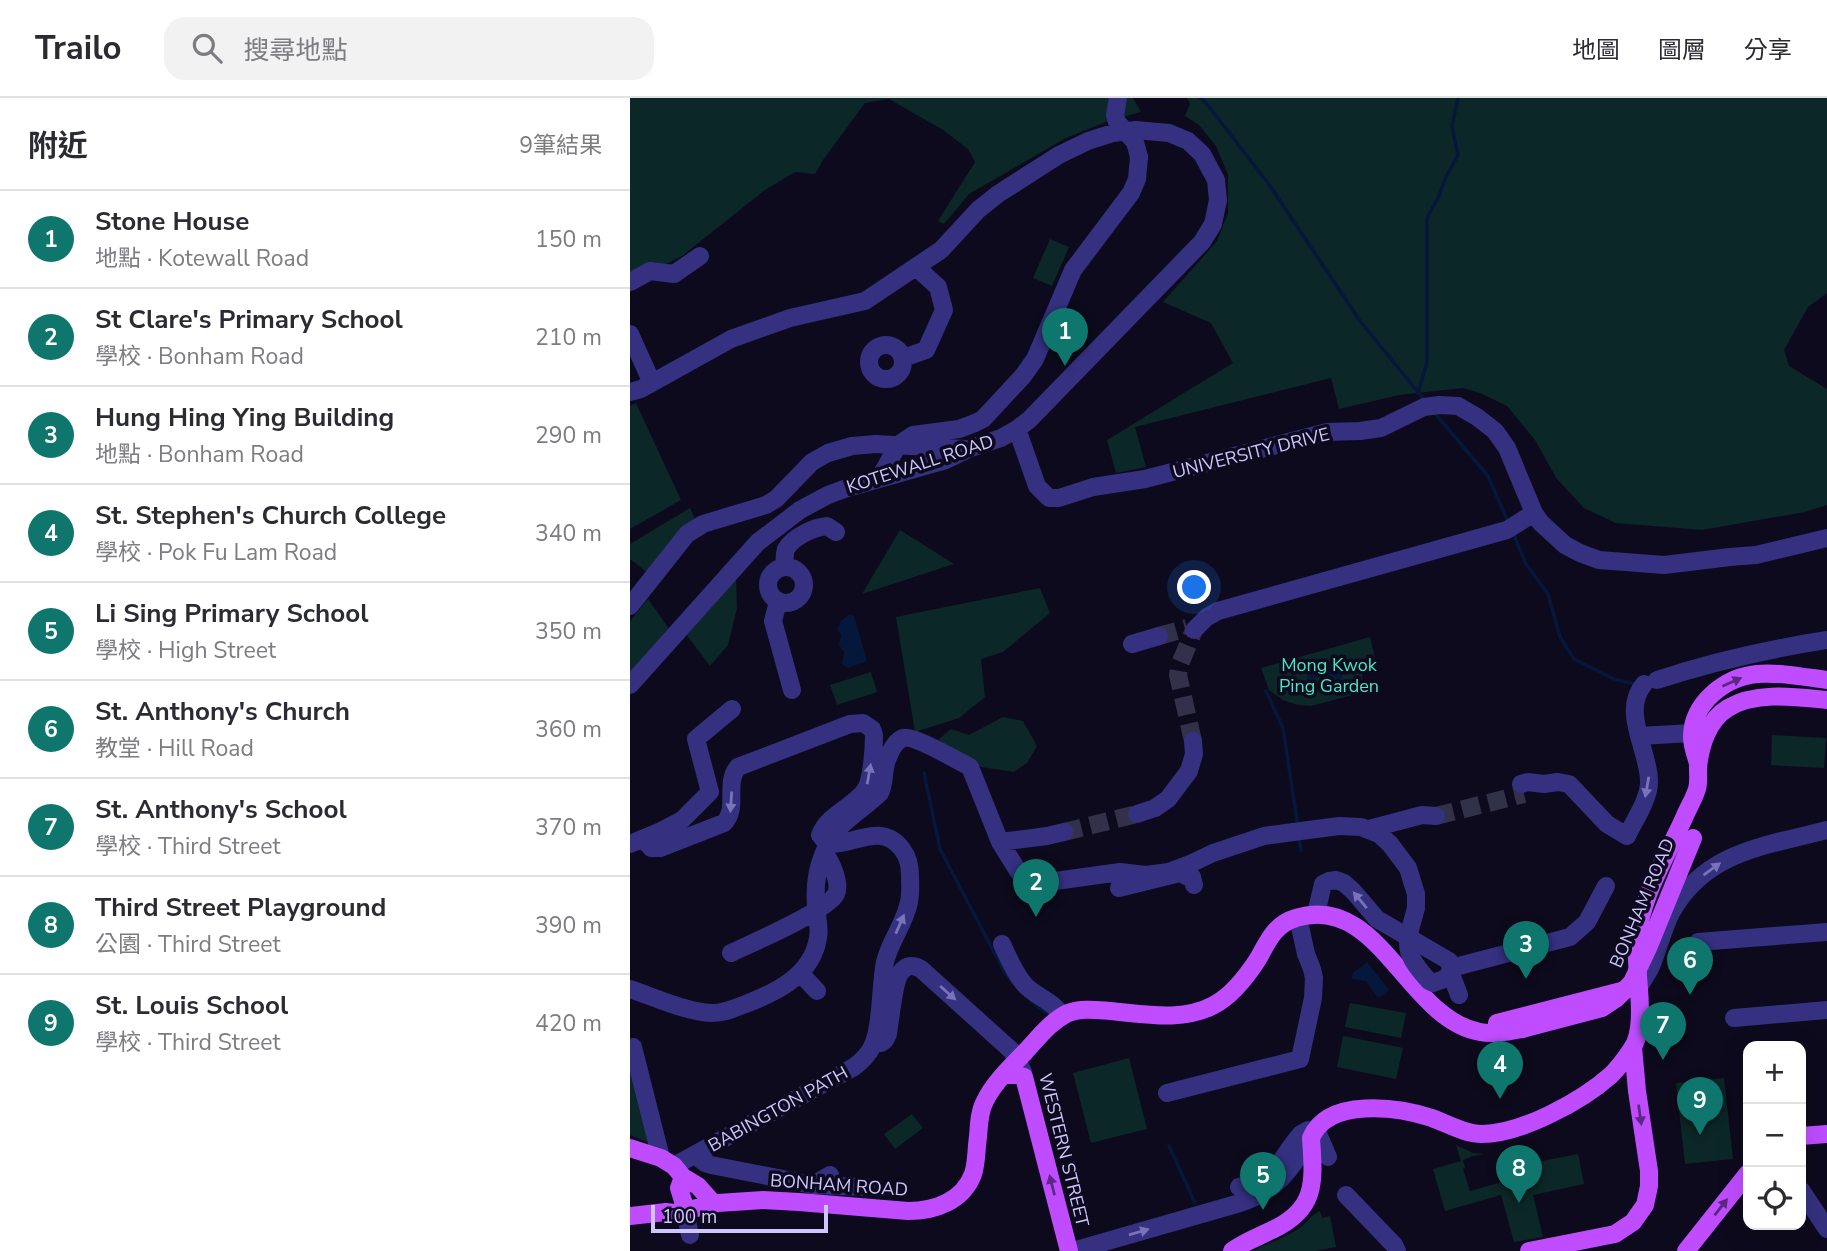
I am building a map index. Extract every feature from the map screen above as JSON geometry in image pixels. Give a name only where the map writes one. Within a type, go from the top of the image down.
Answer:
[{"type":"main road","points":[[1699,766],[1692,746],[1692,733],[1697,715],[1713,692],[1734,680],[1757,674],[1827,680]]},
{"type":"main road","points":[[1699,766],[1710,727],[1728,708],[1762,697],[1827,700]]},
{"type":"main road","name":"BONHAM ROAD","points":[[1307,915],[1340,918],[1356,927],[1430,1003],[1452,1020],[1481,1032],[1522,1029],[1602,1008],[1632,982],[1693,838],[1699,766]]},
{"type":"main road","points":[[1530,1251],[1615,1234],[1633,1222],[1645,1205],[1649,1186],[1648,1171],[1633,1047],[1639,1023],[1636,943],[1645,900],[1697,789]]},
{"type":"main road","points":[[1068,1010],[1179,1015],[1206,1009],[1224,999],[1242,981],[1280,925],[1307,915]]},
{"type":"main road","name":"BONHAM ROAD","points":[[1452,1020],[1477,1024],[1499,1022],[1639,987]]},
{"type":"main road","name":"BONHAM ROAD","points":[[630,1216],[714,1204],[774,1200],[908,1211],[943,1205],[958,1195],[970,1179],[975,1163],[981,1110],[987,1096],[1017,1060],[1068,1010]]},
{"type":"main road","points":[[1232,1251],[1282,1226],[1301,1210],[1310,1196],[1312,1185],[1313,1133],[1322,1122],[1343,1111],[1362,1109],[1413,1113],[1472,1133],[1510,1130],[1582,1097],[1613,1073],[1633,1047]]},
{"type":"main road","points":[[1003,1075],[1024,1077]]},
{"type":"main road","name":"WESTERN STREET","points":[[1024,1077],[1071,1251]]},
{"type":"main road","points":[[1806,1136],[1827,1134]]},
{"type":"main road","points":[[630,1148],[673,1167],[695,1183],[714,1204]]},
{"type":"main road","points":[[673,1167],[683,1209]]},
{"type":"main road","points":[[1694,1248],[1743,1180]]},
{"type":"street","points":[[879,479],[898,445],[913,435],[949,431],[975,424],[986,416],[1035,359],[1073,270],[1131,193],[1137,180],[1139,157],[1135,142],[1115,115],[1118,98]]},
{"type":"street","name":"KOTEWALL ROAD","points":[[630,392],[731,340],[790,318],[865,301],[941,250],[986,203],[1044,163],[1123,126],[1169,133],[1182,138],[1199,150],[1217,184],[1218,200],[1213,224],[1202,242],[1029,420],[1001,438],[946,460],[846,488],[816,501],[784,521],[751,549],[630,685]]},
{"type":"street","points":[[630,282],[650,271],[674,274],[700,256]]},
{"type":"street","points":[[903,358],[926,350],[944,310],[938,287],[916,267]]},
{"type":"street","points":[[630,334],[652,383]]},
{"type":"street","name":"UNIVERSITY DRIVE","points":[[1017,429],[1037,486],[1049,498],[1059,498],[1093,487],[1145,479],[1327,432],[1381,428],[1424,407],[1458,406],[1495,431],[1507,448],[1534,513],[1564,545],[1580,553],[1599,560],[1664,565],[1759,554],[1821,540]]},
{"type":"street","points":[[630,606],[687,534],[703,524],[766,505],[776,499],[812,462],[828,453],[861,445],[971,448]]},
{"type":"street","points":[[914,470],[921,462],[924,452],[930,448]]},
{"type":"street","points":[[1193,628],[1218,611],[1510,528],[1534,513]]},
{"type":"street","points":[[779,570],[785,550],[794,541],[817,527],[827,526],[836,533]]},
{"type":"street","points":[[751,549],[779,570]]},
{"type":"street","points":[[795,569],[805,583],[805,589],[794,602],[783,604],[770,593],[770,577],[779,570],[795,569]]},
{"type":"street","points":[[778,601],[773,621],[792,690]]},
{"type":"street","points":[[1132,644],[1160,636]]},
{"type":"street","points":[[1522,789],[1528,782],[1544,785],[1558,782],[1569,784],[1607,824],[1627,836],[1648,789],[1648,772],[1635,713],[1639,690],[1650,682],[1685,670],[1781,645],[1827,640]]},
{"type":"street","points":[[637,842],[674,825],[710,792],[696,739],[732,709]]},
{"type":"street","points":[[637,842],[650,848],[660,848],[724,823],[730,814],[733,776],[738,767],[850,724],[863,723],[872,729],[874,735],[868,784],[863,792],[822,830],[820,835],[826,848]]},
{"type":"street","points":[[1639,736],[1692,733]]},
{"type":"street","points":[[630,989],[689,1009],[718,1012],[771,994],[800,974],[816,950],[819,933],[816,877],[826,848],[834,833],[880,793],[891,751],[901,739],[908,737],[970,767],[1000,842],[1018,872],[1048,882],[1119,872],[1146,875],[1169,872],[1213,853],[1272,834],[1339,825],[1369,829],[1390,844],[1408,868],[1416,894],[1416,908],[1407,942],[1409,956],[1433,983],[1450,973],[1570,937],[1587,922],[1606,886]]},
{"type":"street","points":[[1137,814],[1155,808],[1168,799],[1189,771],[1194,754],[1193,741]]},
{"type":"street","points":[[1369,829],[1424,814],[1395,826],[1390,844]]},
{"type":"street","points":[[1639,987],[1649,971],[1665,927],[1678,903],[1706,872],[1742,852],[1827,830]]},
{"type":"street","points":[[1000,842],[1064,832]]},
{"type":"street","points":[[826,848],[864,836],[880,835],[897,843],[906,856],[910,871],[909,900],[882,946],[882,981],[874,1042]]},
{"type":"street","points":[[1119,888],[1184,872],[1186,876],[1192,877],[1194,885]]},
{"type":"street","points":[[1167,1093],[1300,1059],[1313,998],[1314,978],[1306,954],[1307,915],[1323,884],[1329,881],[1344,883],[1377,919],[1446,959],[1459,995]]},
{"type":"street","points":[[732,953],[817,912]]},
{"type":"street","points":[[1698,942],[1827,932]]},
{"type":"street","points":[[1002,944],[1023,983],[1058,1009],[1068,1010]]},
{"type":"street","name":"BABINGTON PATH","points":[[673,1167],[855,1067],[869,1053],[874,1042],[881,1043],[886,1038],[899,975],[907,967],[914,965],[921,969],[1012,1051],[1017,1060]]},
{"type":"street","points":[[800,974],[817,991]]},
{"type":"street","points":[[1734,1018],[1827,1010]]},
{"type":"street","points":[[633,1055],[673,1167]]},
{"type":"street","name":"WESTERN STREET","points":[[1017,1060],[1024,1077]]},
{"type":"street","points":[[1239,1187],[1261,1180],[1273,1172],[1301,1133],[1308,1130],[1313,1133],[1328,1157]]},
{"type":"street","points":[[1071,1251],[1260,1196],[1286,1175],[1313,1133]]},
{"type":"street","points":[[695,1155],[711,1165],[813,1185],[866,1187]]},
{"type":"street","points":[[813,1185],[830,1175]]},
{"type":"street","points":[[1346,1195],[1397,1251]]},
{"type":"street","points":[[1820,1204],[1827,1229]]},
{"type":"street","points":[[683,1209],[690,1234]]},
{"type":"green space","points":[[630,98],[1133,98],[1141,112],[1111,120],[1066,138],[969,194],[944,224],[938,221],[975,162],[968,149],[943,130],[889,99],[865,103],[815,174],[795,172],[765,190],[682,256],[666,264],[630,273]]},
{"type":"green space","points":[[1187,98],[1827,98],[1827,293],[1808,307],[1784,350],[1789,366],[1827,389],[1827,505],[1805,512],[1702,530],[1616,523],[1584,508],[1557,479],[1535,440],[1507,406],[1463,388],[1399,395],[1339,409],[1331,378],[1135,427],[1146,467],[1116,473],[1107,440],[1233,363],[1211,323],[1163,302],[1217,241],[1228,213],[1228,175],[1216,146],[1199,125],[1185,116],[1190,104]]},
{"type":"green space","points":[[1050,239],[1069,247],[1052,286],[1033,278]]},
{"type":"green space","points":[[636,403],[681,500],[630,529],[630,406]]},
{"type":"green space","points":[[690,508],[696,521],[648,573],[630,559],[630,544]]},
{"type":"green space","points":[[900,530],[954,564],[862,594]]},
{"type":"green space","points":[[736,579],[737,608],[728,645],[710,666],[686,634]]},
{"type":"green space","points":[[1040,588],[1050,613],[1003,652],[981,659],[985,697],[959,718],[915,732],[896,617]]},
{"type":"green space","points":[[648,599],[670,630],[630,676],[630,621]]},
{"type":"green space","name":"Mong Kwok Ping Garden","points":[[1370,637],[1375,658],[1362,676],[1364,692],[1311,706],[1283,700],[1269,690],[1261,668]]},
{"type":"green space","points":[[871,672],[877,692],[837,705],[830,685]]},
{"type":"green space","points":[[1003,717],[1023,721],[1037,746],[1027,763],[1014,772],[981,767],[938,740],[951,729],[969,735]]},
{"type":"green space","points":[[1772,735],[1826,738],[1824,768],[1771,765]]},
{"type":"green space","points":[[1350,1003],[1406,1013],[1401,1038],[1345,1027]]},
{"type":"green space","points":[[1343,1036],[1403,1048],[1396,1079],[1337,1067]]},
{"type":"green space","points":[[1129,1058],[1147,1129],[1091,1143],[1073,1073]]},
{"type":"green space","points":[[630,1069],[649,1143],[630,1135]]},
{"type":"green space","points":[[1724,1078],[1733,1159],[1685,1164],[1676,1083]]},
{"type":"green space","points":[[912,1114],[923,1128],[895,1149],[884,1134]]},
{"type":"green space","points":[[1456,1145],[1473,1153],[1485,1154],[1463,1160],[1470,1191],[1502,1182],[1503,1186],[1526,1180],[1522,1165],[1578,1154],[1584,1184],[1533,1195],[1543,1237],[1514,1242],[1501,1195],[1445,1211],[1433,1169],[1461,1161]]},
{"type":"green space","points":[[1320,1211],[1322,1218],[1330,1216],[1336,1247],[1316,1251],[1252,1251],[1293,1232]]},
{"type":"water","points":[[850,614],[854,616],[867,661],[848,668],[842,664],[844,651],[839,645],[841,635],[837,629],[841,621]]},
{"type":"water","points":[[1338,661],[1342,669],[1340,685],[1353,679],[1355,683],[1335,690],[1336,678],[1332,675],[1307,680],[1314,669]]},
{"type":"water","points":[[1367,962],[1389,990],[1378,998],[1366,981],[1351,979],[1353,973]]},
{"type":"waterway","points":[[1200,98],[1268,183],[1360,321],[1426,402]]},
{"type":"waterway","points":[[1418,393],[1427,362],[1427,218],[1458,155],[1452,126],[1458,98]]},
{"type":"waterway","points":[[1433,411],[1488,476],[1508,522]]},
{"type":"waterway","points":[[1513,533],[1526,564],[1548,594],[1560,637],[1574,659],[1614,679],[1636,684]]},
{"type":"waterway","points":[[1266,691],[1283,728],[1298,827]]},
{"type":"waterway","points":[[924,773],[940,849],[1012,982]]},
{"type":"waterway","points":[[1299,838],[1301,851]]},
{"type":"waterway","points":[[1032,1002],[1047,1013]]},
{"type":"waterway","points":[[1169,1146],[1195,1203]]},
{"type":"tunnel","points":[[1159,636],[1187,628]]},
{"type":"tunnel","points":[[1193,741],[1178,675],[1194,630]]},
{"type":"tunnel","points":[[1436,816],[1524,794]]},
{"type":"tunnel","points":[[1064,832],[1137,814]]},
{"type":"place","name":"Stone House","points":[[1065,366]]},
{"type":"place","name":"St Clare's Primary School","points":[[1036,917]]},
{"type":"place","name":"Hung Hing Ying Building","points":[[1526,979]]},
{"type":"place","name":"St. Anthony's Church","points":[[1690,995]]},
{"type":"place","name":"St. Anthony's School","points":[[1663,1060]]},
{"type":"place","name":"St. Stephen's Church College","points":[[1500,1099]]},
{"type":"place","name":"St. Louis School","points":[[1700,1135]]},
{"type":"place","name":"Third Street Playground","points":[[1519,1203]]},
{"type":"place","name":"Li Sing Primary School","points":[[1263,1210]]}]
